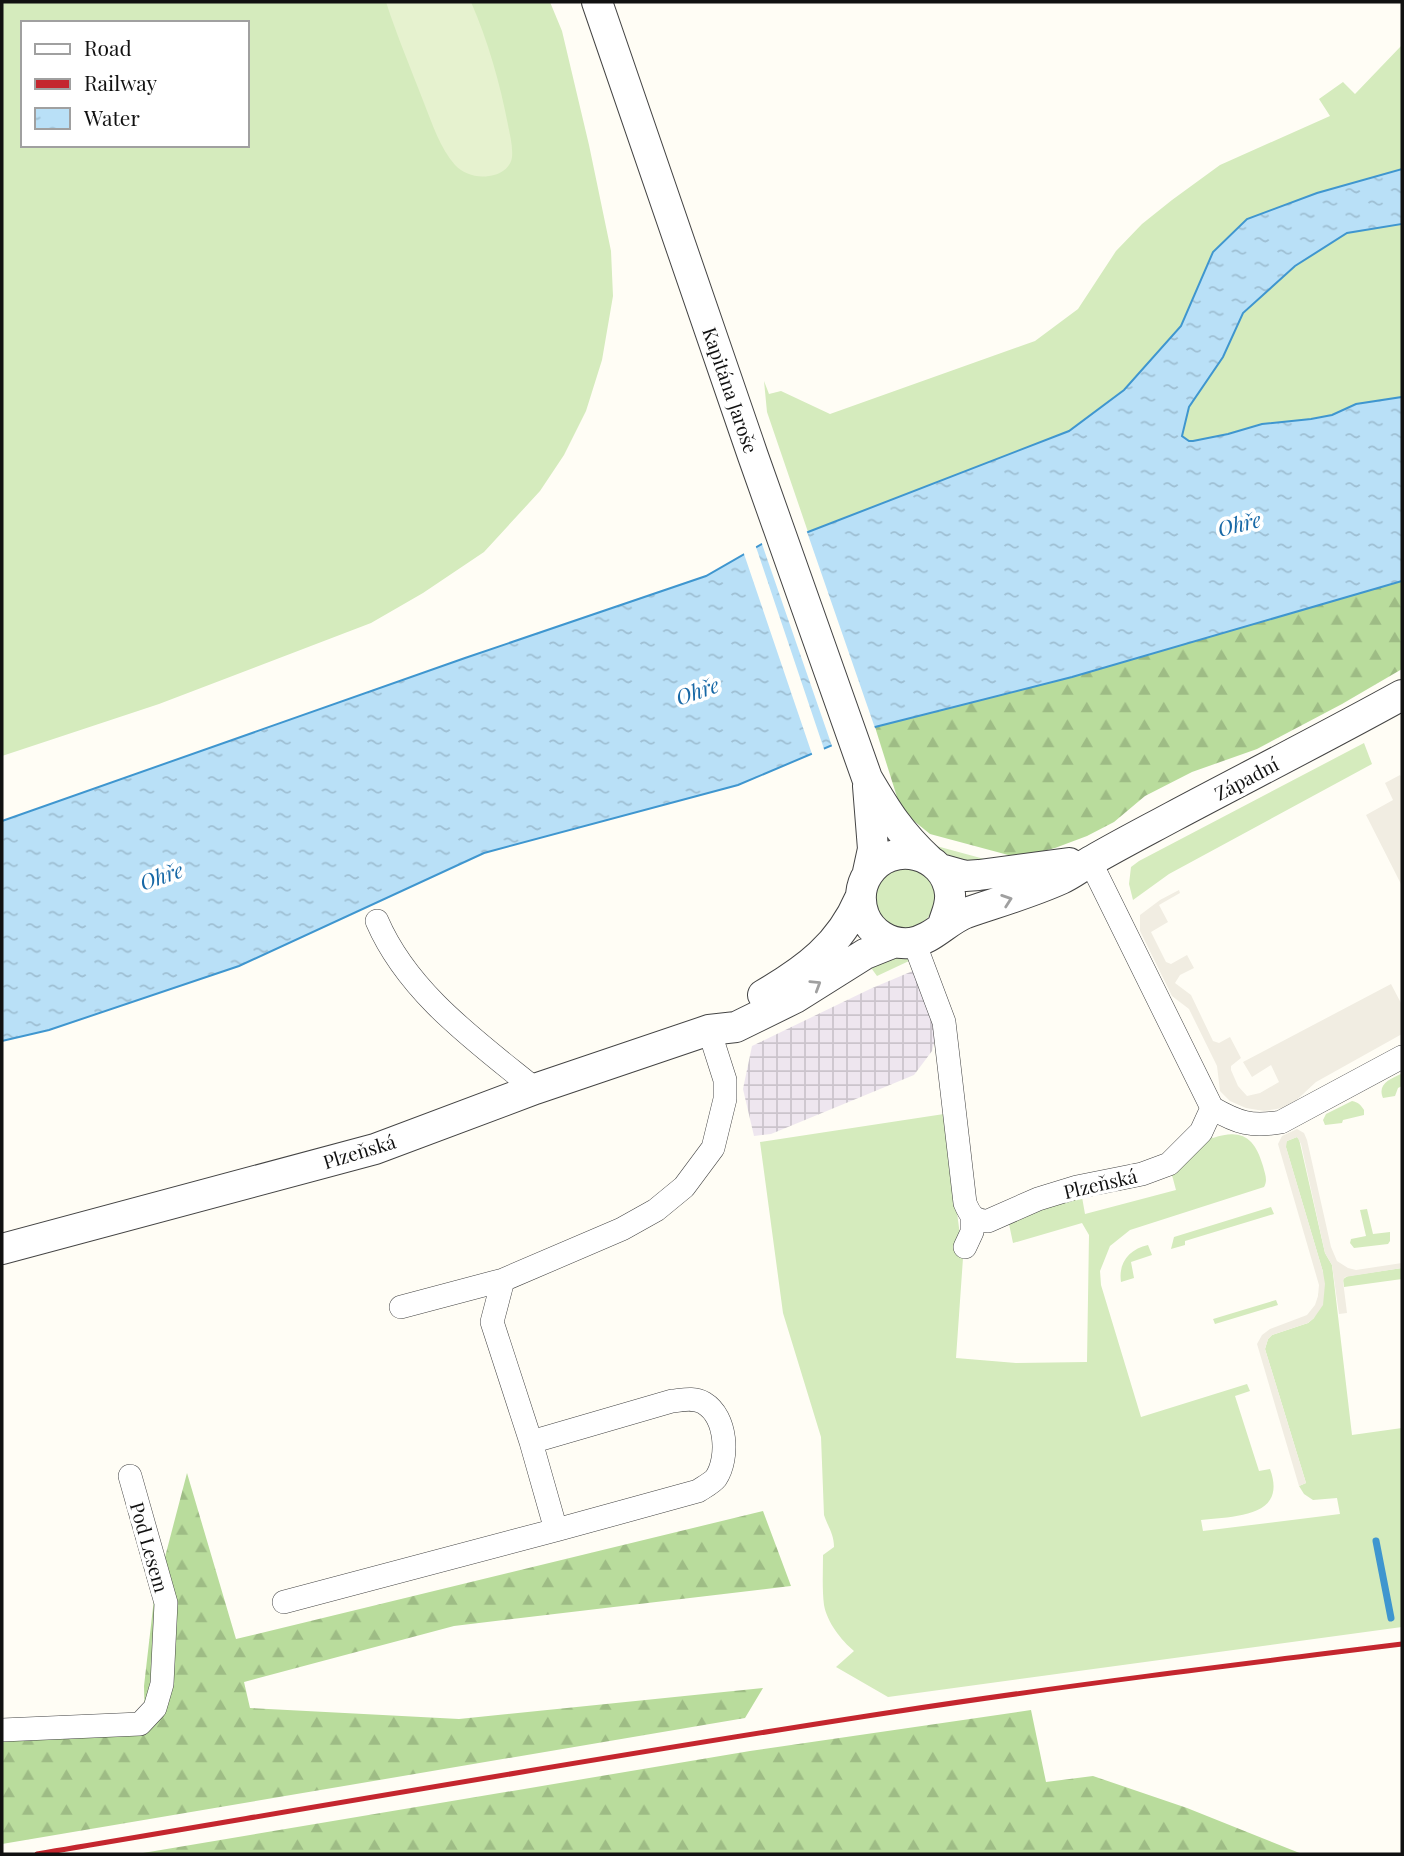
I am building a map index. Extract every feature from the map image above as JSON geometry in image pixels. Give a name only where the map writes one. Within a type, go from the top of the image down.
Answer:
[{"type":"street","name":"Kapitána Jaroše","points":[[597,2],[867,778],[901,832],[935,865]]},
{"type":"street","name":"Západní","points":[[943,925],[963,914],[1010,900],[1063,878],[1090,861],[1402,695]]},
{"type":"street","name":"Kapitána Jaroše","points":[[864,885],[873,849],[867,778]]},
{"type":"street","points":[[910,853],[935,865],[947,881],[950,894],[950,907],[943,925],[926,938],[904,942],[878,933],[863,912],[864,885],[883,859],[910,853]]},
{"type":"street","name":"Západní","points":[[935,865],[965,876],[979,876],[1090,861]]},
{"type":"street","points":[[1090,861],[1212,1108],[1233,1120],[1262,1125],[1281,1122],[1402,1057]]},
{"type":"street","name":"Plzeňská","points":[[709,1030],[821,955],[850,922],[864,885]]},
{"type":"street","points":[[377,922],[383,936],[412,978],[438,1007],[535,1089]]},
{"type":"street","points":[[904,942],[944,1022],[965,1203],[972,1217],[972,1232],[965,1247]]},
{"type":"street","name":"Plzeňská","points":[[2,1249],[375,1149],[535,1089],[709,1030],[736,1027],[795,998],[865,954],[904,942]]},
{"type":"street","points":[[401,1307],[503,1280],[622,1229],[656,1210],[684,1187],[713,1148],[725,1099],[725,1080],[709,1030]]},
{"type":"street","name":"Plzeňská","points":[[972,1217],[979,1221],[988,1221],[1038,1199],[1077,1187],[1142,1174],[1169,1164],[1201,1132],[1212,1108]]},
{"type":"street","points":[[503,1280],[492,1322],[556,1530]]},
{"type":"street","points":[[284,1602],[698,1491],[715,1479],[724,1446],[716,1415],[705,1403],[690,1399],[672,1401],[531,1442]]},
{"type":"street","name":"Pod Lesem","points":[[2,1730],[140,1724],[155,1708],[162,1684],[166,1603],[130,1476]]},
{"type":"shaded area","points":[[1400,775],[1402,886],[1366,815],[1393,800],[1385,783]]},
{"type":"shaded area","points":[[1179,890],[1180,893],[1159,905],[1168,922],[1151,932],[1166,962],[1171,964],[1187,955],[1194,968],[1180,975],[1175,983],[1191,995],[1213,1041],[1219,1043],[1230,1037],[1241,1058],[1231,1066],[1231,1070],[1238,1086],[1247,1096],[1260,1093],[1279,1082],[1271,1065],[1252,1077],[1243,1062],[1391,984],[1402,1005],[1402,1034],[1316,1082],[1289,1107],[1264,1111],[1246,1108],[1230,1101],[1220,1091],[1217,1066],[1189,1009],[1172,996],[1140,931],[1140,915]]},
{"type":"shaded area","points":[[915,970],[939,1024],[932,1051],[914,1075],[771,1134],[754,1136],[743,1089],[752,1046]]},
{"type":"shaded area","points":[[1297,1129],[1304,1133],[1307,1140],[1331,1247],[1337,1261],[1356,1270],[1402,1263],[1402,1268],[1345,1277],[1343,1281],[1347,1313],[1339,1314],[1332,1265],[1325,1253],[1301,1144],[1297,1137],[1287,1141],[1286,1147],[1325,1284],[1323,1305],[1314,1318],[1308,1323],[1272,1335],[1265,1349],[1306,1483],[1299,1486],[1257,1344],[1262,1335],[1270,1329],[1307,1315],[1318,1296],[1319,1285],[1278,1144],[1282,1136]]},
{"type":"green space","points":[[2,2],[550,2],[562,31],[589,145],[611,251],[613,296],[602,360],[586,411],[564,455],[540,491],[484,552],[423,593],[371,623],[159,704],[2,756]]},
{"type":"green space","points":[[386,2],[471,2],[493,62],[510,137],[512,157],[504,170],[493,175],[475,176],[462,171],[450,158],[433,127]]},
{"type":"green space","points":[[1402,45],[1402,169],[1317,193],[1213,252],[1181,326],[1124,390],[1069,431],[808,532],[767,412],[764,381],[769,394],[781,391],[830,414],[1035,341],[1078,309],[1116,251],[1142,224],[1220,165],[1330,116],[1319,99],[1343,82],[1355,94]]},
{"type":"green space","points":[[1402,224],[1402,397],[1356,404],[1332,415],[1193,441],[1182,436],[1189,407],[1223,357],[1243,313],[1295,266],[1347,233]]},
{"type":"green space","points":[[1402,581],[1402,669],[1257,749],[1192,772],[1145,796],[1114,822],[1087,836],[1055,848],[1024,856],[1012,856],[930,834],[905,811],[897,797],[875,727],[1072,677]]},
{"type":"green space","points":[[1364,743],[1372,764],[1169,874],[1133,900],[1129,884],[1131,867],[1139,861]]},
{"type":"green space","points":[[929,844],[988,860],[998,869],[949,857]]},
{"type":"green space","points":[[905,868],[922,873],[930,881],[935,898],[930,915],[922,923],[905,928],[888,923],[880,915],[875,898],[880,881],[888,873]]},
{"type":"green space","points":[[909,956],[909,961],[877,976],[866,961],[874,957]]},
{"type":"green space","points":[[1401,1074],[1402,1086],[1398,1088],[1395,1096],[1383,1098],[1383,1086]]},
{"type":"green space","points":[[1352,1101],[1362,1107],[1364,1115],[1343,1120],[1342,1123],[1325,1125],[1323,1120],[1326,1114]]},
{"type":"green space","points":[[944,1114],[963,1258],[956,1358],[1016,1363],[1087,1362],[1089,1235],[1082,1223],[1013,1243],[1009,1224],[1014,1217],[1082,1197],[1085,1214],[1176,1190],[1169,1164],[1201,1132],[1213,1138],[1239,1135],[1256,1148],[1265,1174],[1264,1187],[1130,1230],[1110,1246],[1100,1271],[1101,1285],[1141,1417],[1247,1384],[1250,1391],[1235,1396],[1259,1471],[1270,1469],[1274,1485],[1271,1497],[1265,1506],[1255,1511],[1201,1520],[1203,1531],[1340,1514],[1337,1498],[1313,1500],[1304,1494],[1299,1486],[1306,1483],[1265,1349],[1272,1335],[1308,1323],[1314,1318],[1323,1272],[1285,1144],[1297,1137],[1299,1139],[1325,1253],[1332,1265],[1352,1435],[1402,1428],[1402,1627],[888,1697],[836,1667],[854,1651],[835,1630],[824,1605],[823,1555],[834,1547],[824,1515],[821,1437],[783,1313],[760,1142]]},
{"type":"green space","points":[[1271,1207],[1274,1214],[1185,1241],[1185,1245],[1171,1249],[1174,1237]]},
{"type":"green space","points":[[1367,1209],[1373,1234],[1390,1232],[1390,1241],[1388,1244],[1354,1248],[1350,1243],[1351,1239],[1366,1236],[1360,1210]]},
{"type":"green space","points":[[1148,1245],[1152,1255],[1131,1262],[1134,1278],[1121,1282],[1123,1263],[1131,1253]]},
{"type":"green space","points":[[1402,1268],[1402,1279],[1344,1287],[1343,1279],[1348,1276]]},
{"type":"green space","points":[[1276,1300],[1278,1305],[1215,1324],[1213,1319]]},
{"type":"green space","points":[[187,1473],[236,1639],[763,1511],[791,1586],[454,1626],[244,1682],[250,1708],[459,1719],[763,1688],[745,1718],[2,1844],[2,1737],[145,1734],[144,1686],[154,1599]]},
{"type":"green space","points":[[1031,1710],[1046,1782],[1093,1776],[1187,1808],[1302,1854],[137,1854],[750,1751]]},
{"type":"water","name":"Ohře","points":[[1402,169],[1402,224],[1347,233],[1295,266],[1243,313],[1223,357],[1189,407],[1182,436],[1193,441],[1262,424],[1332,415],[1356,404],[1402,397],[1402,581],[1072,677],[875,727],[738,785],[484,853],[239,966],[49,1030],[2,1041],[2,821],[706,576],[762,544],[808,532],[1069,431],[1124,390],[1181,326],[1213,252],[1247,219],[1317,193]]},
{"type":"pier","points":[[806,529],[876,731],[833,749],[761,541]]},
{"type":"pier","points":[[755,544],[825,752],[813,757],[743,551]]},
{"type":"waterway","points":[[1376,1541],[1391,1618]]},
{"type":"railway","points":[[37,1854],[893,1712],[1402,1644]]}]
